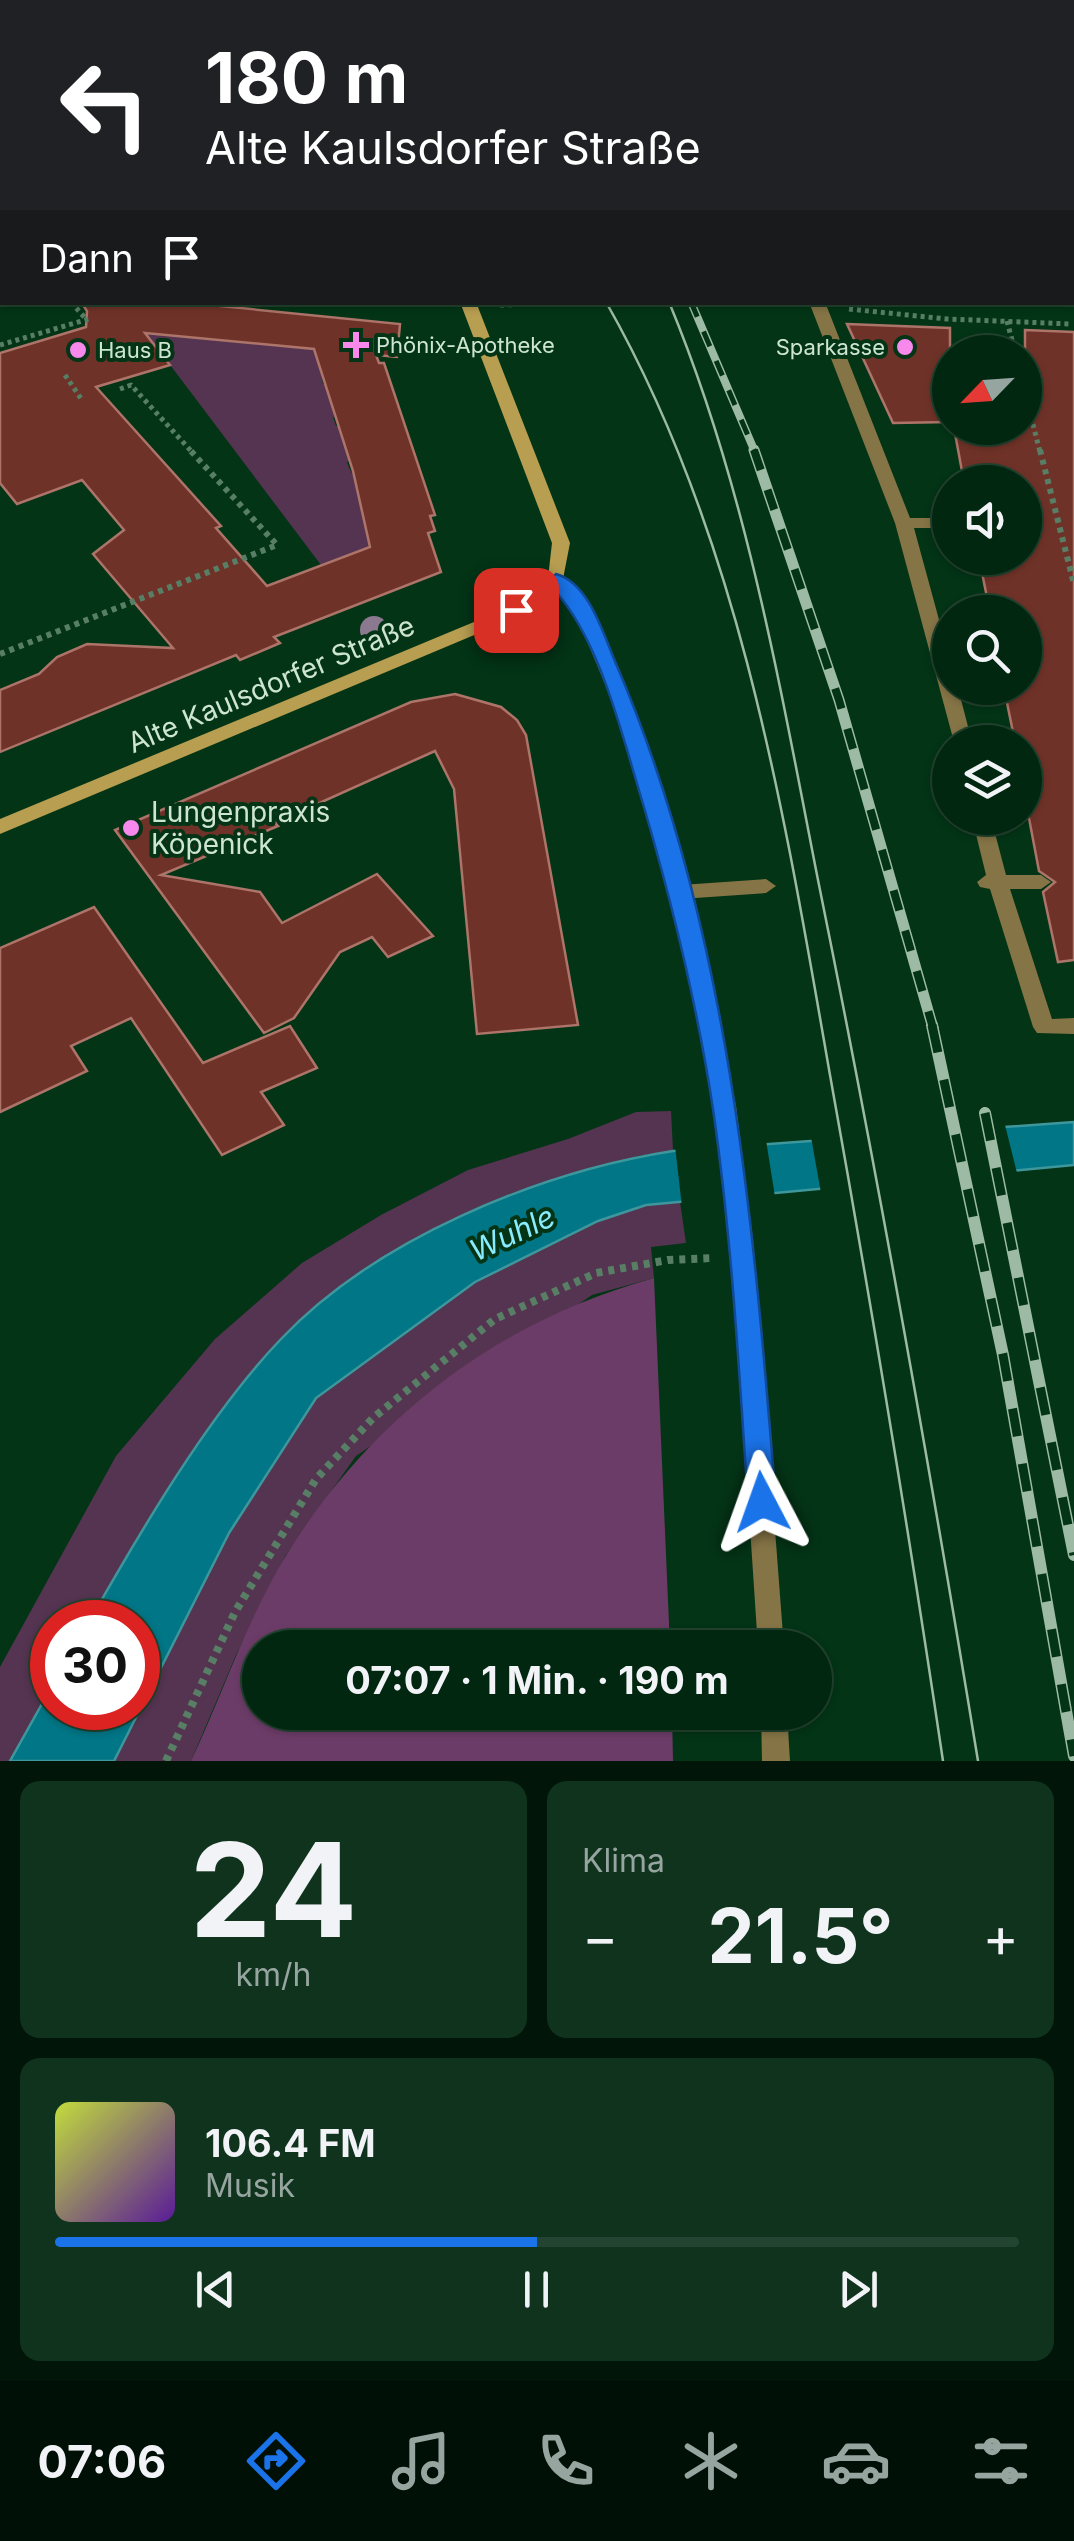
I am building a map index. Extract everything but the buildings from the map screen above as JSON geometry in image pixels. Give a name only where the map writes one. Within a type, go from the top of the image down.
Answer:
[{"type":"street","points":[[468,305],[562,543],[556,580],[582,608],[627,715],[681,892],[725,1106],[743,1248],[770,1630]]},
{"type":"street","points":[[818,305],[904,523],[958,725]]},
{"type":"street","points":[[904,523],[932,523]]},
{"type":"street","name":"Alte Kaulsdorfer Straße","points":[[0,827],[516,610],[556,580]]},
{"type":"street","points":[[985,835],[992,882],[1044,1027],[1074,1026]]},
{"type":"street","points":[[992,882],[1032,881]]},
{"type":"street","points":[[681,892],[766,886]]},
{"type":"street","points":[[775,1730],[776,1761]]},
{"type":"path","points":[[0,345],[40,337],[89,318],[74,305]]},
{"type":"path","points":[[829,305],[1074,324]]},
{"type":"path","points":[[1008,321],[1011,335]]},
{"type":"path","points":[[65,375],[82,400]]},
{"type":"path","points":[[0,654],[277,545],[130,386],[120,389]]},
{"type":"path","points":[[1038,445],[1074,584]]},
{"type":"path","points":[[166,1761],[236,1612],[316,1480],[373,1418],[495,1320],[596,1274],[743,1248]]},
{"type":"shaded area","points":[[146,333],[316,349],[323,384],[327,384],[337,416],[333,417],[336,426],[340,426],[350,460],[347,462],[375,545],[321,565]]},
{"type":"shaded area","points":[[671,1111],[673,1151],[638,1156],[539,1185],[281,1338],[214,1422],[103,1600],[37,1600],[116,1456],[215,1339],[302,1263],[381,1215],[468,1170],[568,1139],[636,1112]]},
{"type":"shaded area","points":[[680,1202],[686,1243],[651,1247],[654,1278],[592,1295],[356,1456],[286,1555],[248,1630],[242,1630],[242,1643],[191,1761],[114,1761],[130,1730],[160,1730],[160,1670],[229,1533],[316,1398],[475,1282],[598,1221],[646,1205]]},
{"type":"shaded area","points":[[654,1278],[669,1630],[247,1630],[287,1554],[321,1505],[358,1459],[399,1418],[492,1348],[597,1297]]},
{"type":"shaded area","points":[[30,1612],[30,1725],[10,1761],[0,1761],[0,1667]]},
{"type":"shaded area","points":[[242,1642],[242,1730],[672,1730],[673,1761],[191,1761]]},
{"type":"water","name":"Wuhle","points":[[1074,1122],[1074,1165],[646,1205],[598,1221],[475,1282],[316,1398],[229,1533],[160,1670],[160,1600],[102,1600],[202,1438],[281,1339],[363,1270],[462,1215],[569,1175],[673,1151]]},
{"type":"water","points":[[30,1725],[30,1730],[130,1730],[114,1761],[10,1761]]},
{"type":"pier","points":[[1004,1121],[1017,1173],[821,1193],[811,1137]]},
{"type":"pier","points":[[766,1140],[775,1197],[682,1207],[675,1146]]},
{"type":"tram line","points":[[608,305],[652,392],[691,485],[724,581],[774,777],[860,1246],[943,1761]]},
{"type":"tram line","points":[[670,305],[720,445],[775,663],[883,1213],[978,1761]]},
{"type":"railway","points":[[692,305],[755,452]]},
{"type":"railway","points":[[754,450],[839,700],[933,1028]]},
{"type":"railway","points":[[932,1025],[1003,1355],[1074,1756]]},
{"type":"railway","points":[[985,1113],[1074,1555]]},
{"type":"place","name":"Phönix-Apotheke","points":[[356,345]]},
{"type":"place","name":"Sparkasse","points":[[905,347]]},
{"type":"place","name":"Haus B","points":[[78,350]]},
{"type":"place","name":"Lungenpraxis Köpenick","points":[[131,828]]},
{"type":"route","points":[[516,610],[556,580],[582,608],[627,715],[681,892],[725,1106],[742,1240],[762,1502]]}]
